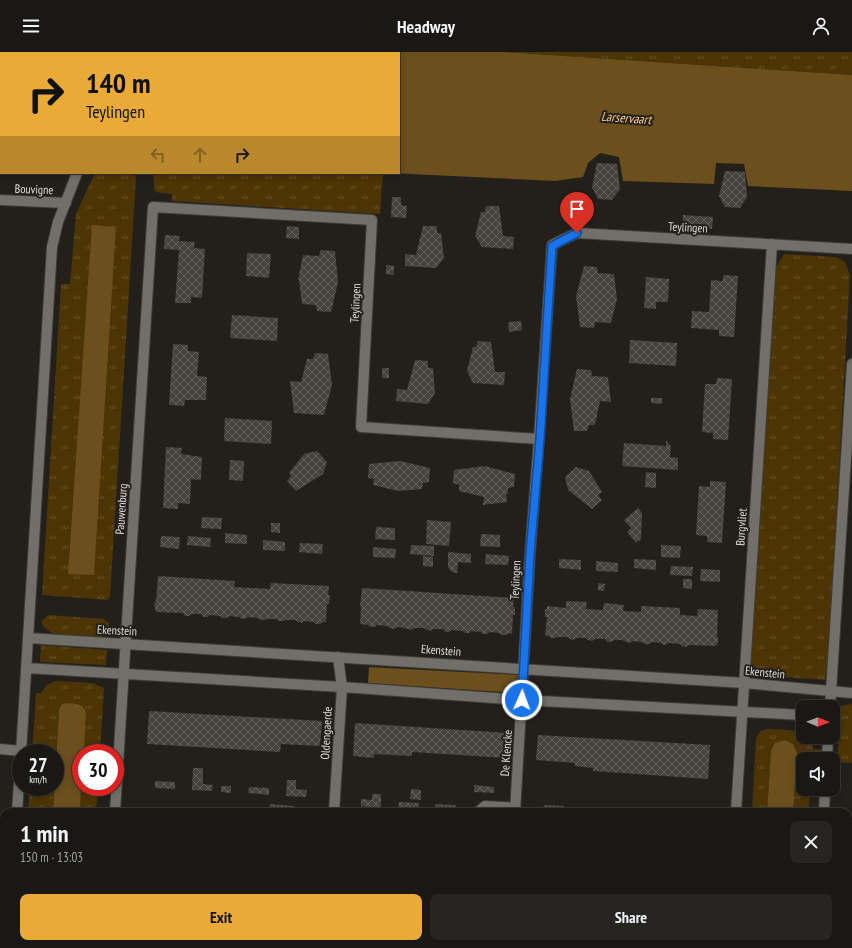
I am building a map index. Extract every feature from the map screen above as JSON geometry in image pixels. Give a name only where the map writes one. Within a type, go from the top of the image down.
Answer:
[{"type":"street","points":[[22,744],[52,247],[58,222],[77,174]]},
{"type":"street","name":"Bouvigne","points":[[0,200],[66,203]]},
{"type":"street","name":"Teylingen","points":[[153,207],[372,220],[360,427],[540,439]]},
{"type":"street","name":"Pauwenburg","points":[[115,808],[153,207]]},
{"type":"street","name":"Teylingen","points":[[522,700],[530,554],[540,439],[552,246],[577,233],[852,249]]},
{"type":"street","name":"Burgvliet","points":[[736,808],[772,244]]},
{"type":"street","points":[[830,700],[852,364]]},
{"type":"street","name":"Ekenstein","points":[[28,638],[744,683],[852,693]]},
{"type":"street","name":"Oldengaerde","points":[[334,808],[342,687],[338,657]]},
{"type":"street","points":[[26,668],[342,687],[522,700],[796,715]]},
{"type":"street","name":"De Klencke","points":[[516,808],[522,700]]},
{"type":"street","points":[[0,749],[12,751]]},
{"type":"street","points":[[17,808],[18,796]]},
{"type":"street","points":[[824,808],[825,796]]},
{"type":"street","name":"De Klencke","points":[[483,808],[485,806],[500,808]]},
{"type":"green space","points":[[504,52],[852,52],[852,75]]},
{"type":"green space","points":[[95,174],[134,174],[136,178],[110,596],[108,600],[42,595],[61,284],[70,284],[76,214]]},
{"type":"green space","points":[[153,174],[383,174],[380,214],[172,201],[172,194],[159,193],[154,190]]},
{"type":"green space","points":[[784,254],[836,257],[845,262],[850,275],[827,680],[756,675],[750,661],[773,272]]},
{"type":"green space","points":[[48,615],[104,619],[109,623],[107,635],[97,638],[54,634],[46,629],[41,622]]},
{"type":"green space","points":[[41,645],[107,650],[106,665],[40,662]]},
{"type":"green space","points":[[55,681],[92,683],[104,688],[101,744],[84,744],[86,713],[59,710],[57,744],[33,744],[36,693],[41,693],[47,685]]},
{"type":"green space","points":[[852,704],[852,763],[840,762],[840,752],[838,752],[838,744],[840,744],[841,706]]},
{"type":"green space","points":[[768,729],[796,731],[796,744],[812,744],[813,749],[822,749],[822,752],[796,753],[771,751],[767,808],[752,808],[756,738],[761,731]]},
{"type":"green space","points":[[796,768],[796,796],[810,796],[808,808],[793,808]]},
{"type":"green space","points":[[29,796],[54,796],[53,808],[28,808]]},
{"type":"green space","points":[[81,796],[97,796],[96,808],[80,808]]},
{"type":"water","name":"Larservaart","points":[[400,52],[504,52],[852,75],[852,191],[748,186],[744,164],[716,163],[714,184],[623,181],[619,157],[600,153],[588,163],[583,177],[555,181],[400,174]]},
{"type":"water","points":[[92,225],[116,227],[94,575],[68,574]]},
{"type":"water","points":[[369,667],[517,675],[516,693],[368,683]]},
{"type":"water","points":[[66,703],[76,704],[83,707],[86,713],[84,744],[72,744],[72,796],[81,796],[80,808],[53,808],[54,796],[64,796],[64,744],[57,744],[59,710],[61,705]]},
{"type":"water","points":[[785,740],[793,744],[797,752],[793,808],[767,808],[771,751],[775,743]]},
{"type":"building","points":[[597,163],[617,164],[620,189],[612,200],[598,199],[592,187]]},
{"type":"building","points":[[725,171],[745,172],[747,197],[740,208],[725,207],[719,196]]},
{"type":"building","points":[[392,197],[401,197],[401,205],[407,206],[406,218],[391,217]]},
{"type":"building","points":[[486,206],[499,206],[503,236],[514,237],[513,249],[482,247],[475,236],[481,212],[485,212]]},
{"type":"building","points":[[683,215],[713,217],[712,229],[683,227]]},
{"type":"building","points":[[287,226],[299,227],[299,239],[286,238]]},
{"type":"building","points":[[423,226],[437,226],[437,233],[441,233],[444,258],[436,268],[405,266],[405,254],[416,255]]},
{"type":"building","points":[[165,235],[180,236],[179,241],[195,242],[194,248],[205,249],[202,298],[191,297],[191,303],[175,303],[179,250],[164,249]]},
{"type":"building","points":[[321,250],[335,251],[338,282],[331,312],[317,311],[316,305],[302,304],[298,280],[303,255],[319,256]]},
{"type":"building","points":[[247,253],[271,254],[269,278],[246,276]]},
{"type":"building","points":[[386,265],[394,266],[394,275],[386,274]]},
{"type":"building","points":[[584,266],[597,267],[598,273],[614,274],[617,299],[611,323],[595,322],[594,328],[580,327],[576,296]]},
{"type":"building","points":[[723,275],[738,276],[734,337],[719,336],[719,330],[691,328],[692,311],[709,312],[711,280],[723,281]]},
{"type":"building","points":[[646,277],[669,279],[668,302],[656,302],[656,309],[644,308]]},
{"type":"building","points":[[232,315],[278,318],[277,341],[230,338]]},
{"type":"building","points":[[521,321],[522,330],[509,332],[508,322]]},
{"type":"building","points":[[630,340],[677,343],[676,366],[629,363]]},
{"type":"building","points":[[478,341],[491,342],[495,372],[505,372],[504,385],[473,383],[467,371],[473,347],[476,347]]},
{"type":"building","points":[[173,344],[188,345],[188,351],[199,352],[197,376],[207,377],[206,400],[185,400],[184,406],[169,405]]},
{"type":"building","points":[[315,353],[328,354],[332,385],[324,415],[294,413],[290,381],[301,382],[307,359],[313,359]]},
{"type":"building","points":[[415,360],[428,361],[428,368],[433,368],[435,393],[428,404],[396,401],[397,389],[407,390]]},
{"type":"building","points":[[382,368],[389,368],[389,378],[382,378]]},
{"type":"building","points":[[577,369],[591,370],[592,376],[608,377],[611,402],[600,401],[595,425],[589,425],[587,431],[574,431],[570,399]]},
{"type":"building","points":[[717,378],[732,379],[728,440],[713,439],[713,433],[702,432],[705,384],[716,384]]},
{"type":"building","points":[[651,398],[662,398],[662,404],[651,403]]},
{"type":"building","points":[[225,418],[272,421],[271,444],[224,441]]},
{"type":"building","points":[[666,440],[671,446],[670,457],[678,458],[678,470],[622,466],[624,443],[666,446]]},
{"type":"building","points":[[166,447],[182,448],[181,454],[202,457],[201,480],[191,479],[190,504],[178,503],[178,509],[163,508]]},
{"type":"building","points":[[317,451],[327,462],[323,474],[296,491],[287,481],[291,476],[289,473],[304,454]]},
{"type":"building","points":[[230,460],[244,461],[243,481],[229,480]]},
{"type":"building","points":[[400,461],[430,468],[429,482],[423,483],[422,489],[398,491],[373,485],[374,479],[368,478],[369,464]]},
{"type":"building","points":[[485,466],[515,474],[514,487],[508,488],[508,494],[506,494],[507,502],[483,505],[484,497],[459,491],[459,485],[453,483],[454,470]]},
{"type":"building","points":[[576,467],[589,471],[602,492],[598,495],[602,500],[592,509],[568,490],[565,477]]},
{"type":"building","points":[[646,472],[656,473],[656,488],[645,487]]},
{"type":"building","points":[[710,481],[726,482],[722,543],[707,542],[707,536],[696,535],[699,486],[710,487]]},
{"type":"building","points":[[638,508],[642,513],[641,539],[636,543],[627,532],[631,528],[624,520]]},
{"type":"building","points":[[202,517],[222,518],[221,529],[201,528]]},
{"type":"building","points":[[427,520],[451,522],[449,546],[426,544]]},
{"type":"building","points":[[271,523],[280,523],[280,533],[271,532]]},
{"type":"building","points":[[376,527],[395,528],[395,540],[375,539]]},
{"type":"building","points":[[225,533],[247,535],[247,544],[225,543]]},
{"type":"building","points":[[481,534],[500,535],[500,547],[480,546]]},
{"type":"building","points":[[161,536],[180,537],[179,549],[160,547]]},
{"type":"building","points":[[188,536],[211,538],[210,547],[187,545]]},
{"type":"building","points":[[263,540],[285,542],[285,551],[263,550]]},
{"type":"building","points":[[300,543],[323,544],[322,554],[299,552]]},
{"type":"building","points":[[411,545],[434,546],[434,556],[410,554]]},
{"type":"building","points":[[661,545],[681,546],[680,558],[661,557]]},
{"type":"building","points":[[373,547],[396,549],[395,558],[373,557]]},
{"type":"building","points":[[448,552],[471,554],[471,563],[458,562],[457,573],[452,572],[448,567]]},
{"type":"building","points":[[486,554],[509,556],[508,565],[485,564]]},
{"type":"building","points":[[423,556],[433,557],[433,567],[423,566]]},
{"type":"building","points":[[559,559],[581,560],[581,570],[559,568]]},
{"type":"building","points":[[634,559],[656,560],[656,570],[634,568]]},
{"type":"building","points":[[596,561],[618,563],[618,572],[596,571]]},
{"type":"building","points":[[671,566],[693,567],[692,576],[670,575]]},
{"type":"building","points":[[701,569],[720,570],[720,582],[700,581]]},
{"type":"building","points":[[158,576],[235,581],[234,587],[270,589],[271,583],[329,586],[328,595],[330,596],[329,604],[327,604],[326,622],[316,624],[314,622],[304,621],[302,623],[295,620],[260,620],[258,618],[248,617],[242,619],[239,617],[229,616],[227,618],[222,618],[220,616],[210,615],[208,617],[204,617],[201,614],[185,616],[183,613],[156,612],[154,604],[156,601]]},
{"type":"building","points":[[683,579],[692,579],[692,589],[683,588]]},
{"type":"building","points":[[598,583],[605,584],[604,591],[598,590]]},
{"type":"building","points":[[362,588],[514,598],[513,607],[515,607],[515,615],[513,615],[512,634],[509,633],[502,635],[499,633],[490,632],[483,634],[481,632],[471,631],[469,633],[465,633],[462,631],[452,630],[446,632],[443,629],[433,629],[431,631],[424,628],[415,628],[412,630],[399,627],[393,629],[387,626],[377,625],[375,627],[371,627],[360,624]]},
{"type":"building","points":[[566,601],[587,602],[586,609],[603,610],[604,603],[624,605],[623,611],[641,612],[641,606],[680,608],[680,615],[697,616],[698,609],[718,610],[718,643],[716,646],[689,645],[686,647],[680,644],[670,643],[664,645],[661,643],[652,642],[645,644],[642,642],[632,641],[630,643],[621,640],[607,642],[605,639],[595,639],[592,641],[586,638],[576,638],[574,640],[567,637],[551,638],[549,636],[545,636],[547,617],[545,617],[545,609],[547,609],[547,606],[566,608]]},
{"type":"building","points":[[149,711],[322,721],[320,746],[281,744],[280,752],[147,744]]},
{"type":"building","points":[[355,723],[508,733],[507,758],[412,752],[412,756],[374,754],[374,758],[353,756]]},
{"type":"building","points":[[538,735],[710,745],[708,779],[593,771],[593,768],[575,766],[575,763],[536,760]]},
{"type":"building","points":[[193,768],[203,768],[203,784],[213,785],[212,791],[192,790]]},
{"type":"building","points":[[287,780],[296,780],[296,789],[307,790],[306,797],[286,796]]},
{"type":"building","points":[[155,781],[175,782],[175,789],[155,788]]},
{"type":"building","points":[[474,785],[494,787],[494,793],[474,792]]},
{"type":"building","points":[[221,786],[231,786],[231,793],[221,792]]},
{"type":"building","points":[[249,787],[269,788],[269,795],[248,793]]},
{"type":"building","points":[[411,789],[421,790],[421,800],[410,799]]},
{"type":"building","points":[[372,794],[381,794],[381,808],[361,806],[361,799],[372,800]]},
{"type":"building","points":[[399,802],[419,803],[418,808],[398,808]]},
{"type":"building","points":[[270,804],[294,806],[294,808],[270,808]]},
{"type":"building","points":[[435,804],[456,805],[456,808],[435,808]]},
{"type":"building","points":[[544,805],[564,806],[564,808],[544,808]]},
{"type":"route","points":[[522,700],[530,554],[540,439],[549,269],[552,246],[577,233]]}]
